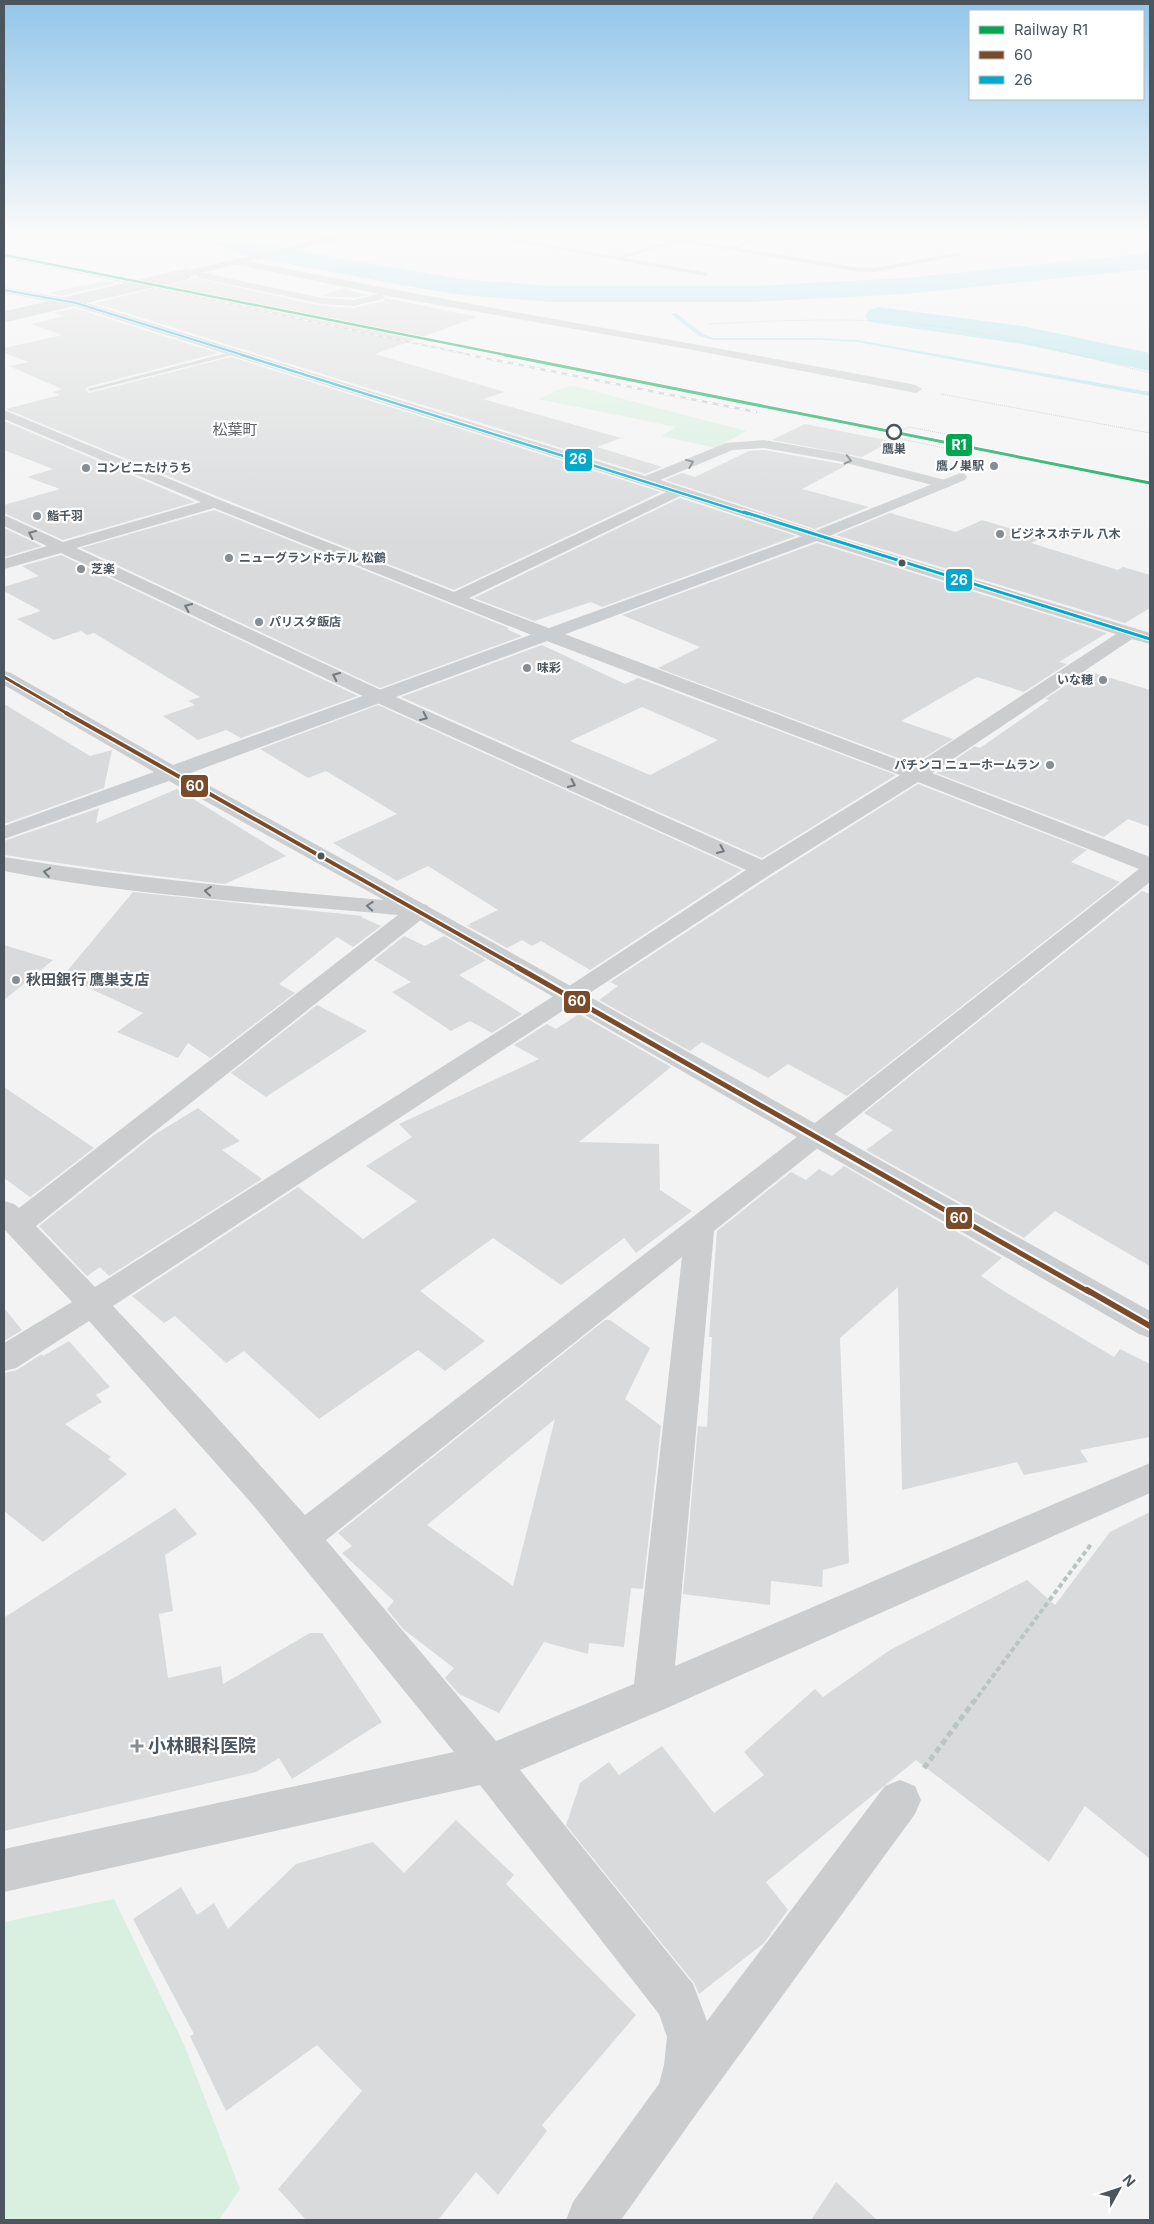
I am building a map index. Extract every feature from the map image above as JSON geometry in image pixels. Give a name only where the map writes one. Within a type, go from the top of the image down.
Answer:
[{"type":"main road","points":[[4,833],[172,774],[544,634],[816,536],[952,481]]},
{"type":"main road","points":[[4,677],[172,774],[419,910],[1150,1326]]},
{"type":"street","points":[[177,335],[1140,636]]},
{"type":"street","points":[[633,335],[916,389]]},
{"type":"street","points":[[8,418],[544,634],[916,774],[1150,865]]},
{"type":"street","points":[[645,481],[731,446],[764,444],[839,457],[952,481]]},
{"type":"street","points":[[455,598],[679,491]]},
{"type":"street","points":[[4,564],[215,503]]},
{"type":"street","points":[[4,520],[380,697],[763,869]]},
{"type":"street","points":[[4,1359],[569,997],[763,869],[1140,636]]},
{"type":"street","points":[[4,864],[40,871],[173,888],[419,910]]},
{"type":"street","points":[[302,1538],[816,1136],[1150,871]]},
{"type":"street","points":[[419,910],[10,1218],[94,1303],[302,1538],[488,1764],[677,2000],[690,2037],[688,2065],[680,2096]]},
{"type":"street","points":[[653,1695],[700,1226]]},
{"type":"street","points":[[4,1871],[488,1764],[653,1695],[1150,1477]]},
{"type":"street","points":[[591,2220],[680,2096],[900,1800]]},
{"type":"lane","points":[[90,389],[235,353]]},
{"type":"path","points":[[979,335],[1052,349],[1150,373]]},
{"type":"path","points":[[916,389],[1150,433]]},
{"type":"path","points":[[954,450],[891,437],[909,427],[972,439]]},
{"type":"path","points":[[968,441],[974,437]]},
{"type":"path","points":[[951,452],[959,447]]},
{"type":"path","points":[[900,1800],[1097,1537]]},
{"type":"green space","points":[[570,385],[746,431],[716,448],[661,436],[676,427],[538,399]]},
{"type":"green space","points":[[114,1899],[183,2042],[240,2189],[219,2220],[4,2220],[4,1922]]},
{"type":"building","points":[[62,335],[160,335],[218,353],[87,387],[85,389],[89,393],[231,357],[661,492],[454,590],[221,498],[6,409],[60,395],[52,392],[62,389],[9,366],[29,362],[4,353],[4,348]]},
{"type":"building","points":[[196,335],[428,335],[375,354],[505,392],[483,399],[621,438],[597,447],[662,467],[645,474]]},
{"type":"building","points":[[4,421],[195,502],[63,540],[4,513],[4,505],[60,489],[27,477],[53,469],[4,450]]},
{"type":"building","points":[[805,424],[891,441],[862,457],[772,440]]},
{"type":"building","points":[[764,450],[847,465],[802,489],[869,507],[815,529],[665,480],[682,473],[695,477],[749,451]]},
{"type":"building","points":[[680,498],[796,536],[602,607],[591,602],[534,621],[474,598]]},
{"type":"building","points":[[214,510],[509,628],[507,629],[522,636],[380,688],[81,548]]},
{"type":"building","points":[[890,513],[956,532],[982,520],[1042,538],[1031,543],[1118,570],[1123,567],[1150,575],[1150,608],[1125,623],[836,535]]},
{"type":"building","points":[[4,528],[42,546],[5,557]]},
{"type":"building","points":[[817,543],[1107,633],[1059,662],[1067,664],[1024,692],[977,677],[901,721],[953,739],[914,764],[658,668],[700,647],[622,615]]},
{"type":"building","points":[[61,555],[358,696],[241,738],[226,730],[198,740],[163,716],[195,705],[188,701],[200,697],[94,633],[87,635],[81,631],[54,640],[17,619],[41,611],[4,591],[4,587],[39,576],[22,566]]},
{"type":"building","points":[[542,645],[625,684],[638,678],[896,775],[762,858],[401,697]],"holes":[[[642,707],[718,740],[650,775],[570,741]]]},
{"type":"building","points":[[1088,671],[1150,690],[1150,827],[1128,819],[1104,837],[936,773],[975,746],[980,748],[1049,700],[1045,699]]},
{"type":"building","points":[[4,704],[90,756],[112,750],[104,788],[4,824]]},
{"type":"building","points":[[378,705],[742,870],[590,970],[541,941],[532,946],[522,940],[507,948],[466,925],[472,926],[469,924],[498,910],[428,866],[397,881],[333,843],[397,814],[326,771],[308,778],[260,749]]},
{"type":"building","points":[[918,784],[1087,850],[1071,862],[1120,882],[847,1096],[788,1064],[768,1078],[702,1042],[690,1051],[599,1000],[618,986],[610,982],[772,876]]},
{"type":"building","points":[[177,789],[286,856],[225,884],[4,855],[4,841],[99,808],[96,823]]},
{"type":"building","points":[[1142,891],[1150,894],[1150,1266],[1055,1211],[1024,1238],[866,1150],[893,1130],[864,1113]]},
{"type":"building","points":[[133,892],[363,916],[361,917],[381,926],[353,947],[337,937],[279,984],[295,993],[210,1058],[188,1043],[178,1058],[117,1032],[143,1013],[63,976]]},
{"type":"building","points":[[404,936],[425,946],[444,936],[486,960],[459,975],[522,1014],[492,1033],[470,1021],[451,1031],[392,992],[411,982],[374,960]]},
{"type":"building","name":"秋田銀行 鷹巣支店","points":[[4,945],[53,960],[4,1000]]},
{"type":"building","points":[[317,1005],[367,1031],[266,1097],[231,1073]]},
{"type":"building","points":[[579,1014],[671,1067],[579,1142],[659,1144],[660,1190],[692,1211],[636,1253],[624,1238],[561,1285],[493,1238],[420,1291],[485,1341],[445,1371],[418,1350],[319,1419],[244,1351],[226,1363],[175,1316],[164,1323],[132,1296],[298,1187],[363,1239],[417,1201],[366,1166],[412,1137],[399,1124],[539,1059],[514,1045],[547,1024],[556,1029]]},
{"type":"building","points":[[4,1087],[94,1148],[30,1197],[4,1178]]},
{"type":"building","points":[[198,1108],[240,1141],[222,1150],[262,1179],[109,1276],[100,1267],[87,1276],[39,1226],[154,1135]]},
{"type":"building","points":[[844,1166],[1002,1258],[981,1276],[1002,1290],[1114,1357],[1120,1349],[1150,1364],[1150,1437],[1080,1450],[1088,1462],[1024,1475],[1017,1462],[902,1490],[898,1287],[840,1338],[849,1563],[823,1570],[822,1587],[771,1581],[770,1605],[683,1594],[698,1426],[707,1427],[712,1337],[709,1337],[717,1231],[791,1172],[806,1180],[819,1169],[832,1176]]},
{"type":"building","points":[[4,1308],[22,1330],[4,1341]]},
{"type":"building","points":[[605,1320],[610,1320],[650,1348],[625,1399],[661,1426],[643,1589],[631,1588],[624,1647],[589,1643],[588,1654],[544,1642],[499,1713],[459,1694],[445,1678],[454,1668],[403,1629],[387,1609],[394,1601],[342,1553],[352,1546],[338,1533]],"holes":[[[555,1419],[513,1586],[427,1525]]]},
{"type":"building","points":[[69,1341],[110,1387],[96,1395],[102,1402],[65,1424],[111,1457],[108,1459],[127,1474],[43,1542],[4,1511],[4,1373],[17,1370],[42,1354],[43,1356]]},
{"type":"building","points":[[175,1508],[197,1534],[165,1555],[173,1611],[159,1614],[168,1678],[221,1666],[223,1684],[310,1633],[322,1633],[382,1722],[292,1779],[279,1758],[256,1772],[4,1831],[5,1617]]},
{"type":"building","points":[[1150,1512],[1150,1859],[1085,1806],[1049,1862],[916,1760],[766,1882],[788,1910],[764,1943],[699,1994],[694,1983],[566,1825],[580,1783],[609,1762],[619,1775],[662,1746],[714,1813],[764,1775],[744,1752],[815,1689],[823,1697],[890,1650],[1027,1580],[1055,1605],[1110,1532]]},
{"type":"building","points":[[456,1820],[514,1875],[506,1884],[636,2015],[542,2125],[547,2131],[498,2195],[476,2172],[438,2220],[306,2220],[278,2189],[362,2091],[317,2045],[226,2111],[190,2036],[194,2034],[133,1919],[181,1887],[197,1915],[214,1903],[228,1929],[296,1864],[373,1842],[404,1873]]},
{"type":"building","points":[[836,2182],[877,2220],[811,2220]]},
{"type":"waterway","points":[[701,335],[713,339],[857,341],[1150,394]]},
{"type":"waterway","points":[[1020,335],[1150,362]]},
{"type":"railway","points":[[376,335],[476,356]]},
{"type":"railway","points":[[470,355],[756,412]]},
{"type":"rail line","name":"R1","points":[[405,335],[1150,483]]},
{"type":"transit line","name":"26","points":[[178,335],[1150,639]]},
{"type":"transit line","name":"60","points":[[4,677],[171,773],[419,910],[1150,1326]]},
{"type":"place","name":"鷹巣","points":[[894,432]]},
{"type":"place","name":"鷹ノ巣駅","points":[[994,466]]},
{"type":"place","name":"コンビニたけうち","points":[[86,468]]},
{"type":"place","name":"鮨千羽","points":[[37,516]]},
{"type":"place","name":"ビジネスホテル 八木","points":[[1000,534]]},
{"type":"place","name":"ニューグランドホテル 松鶴","points":[[229,558]]},
{"type":"place","name":"芝楽","points":[[81,569]]},
{"type":"place","name":"パリスタ飯店","points":[[259,622]]},
{"type":"place","name":"味彩","points":[[527,668]]},
{"type":"place","name":"いな穂","points":[[1103,680]]},
{"type":"place","name":"パチンコ ニューホームラン","points":[[1050,765]]},
{"type":"place","name":"秋田銀行 鷹巣支店","points":[[16,980]]},
{"type":"place","name":"小林眼科医院","points":[[137,1746]]},
{"type":"district","name":"松葉町","points":[[235,430]]}]
